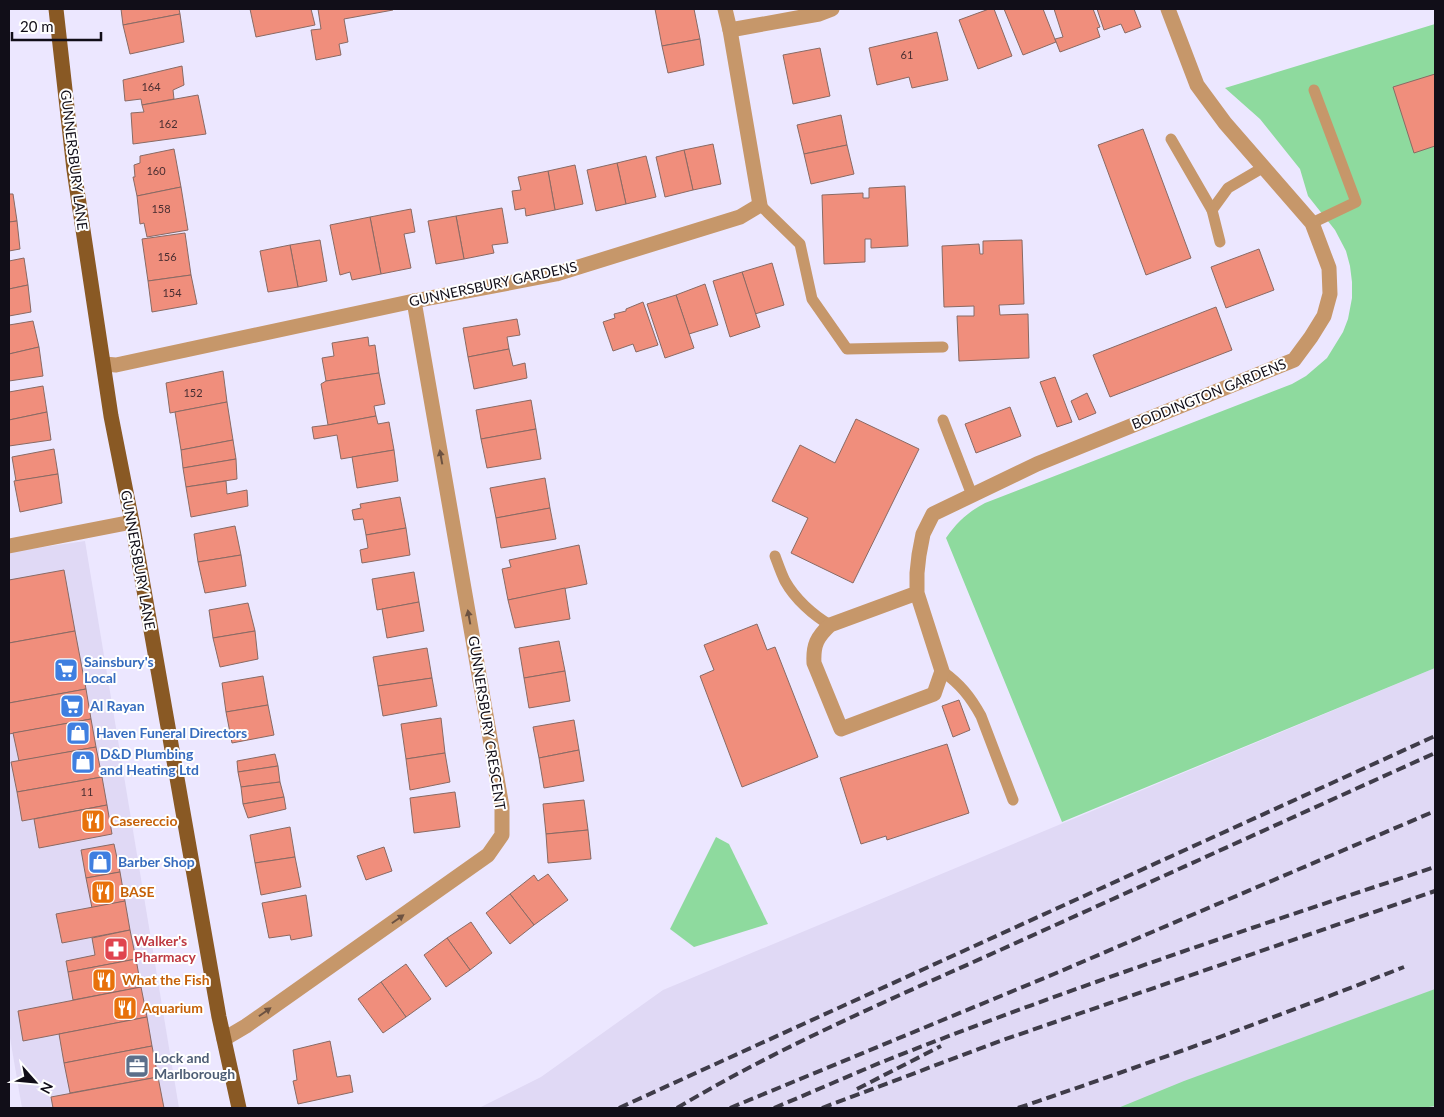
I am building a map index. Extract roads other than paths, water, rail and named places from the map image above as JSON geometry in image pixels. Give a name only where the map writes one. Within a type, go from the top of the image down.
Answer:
[{"type":"main road","name":"GUNNERSBURY LANE","points":[[56,9],[74,170],[111,416],[132,522],[216,998],[239,1108]]},
{"type":"street","points":[[725,9],[760,205]]},
{"type":"street","points":[[730,30],[819,14],[832,9]]},
{"type":"street","name":"BODDINGTON GARDENS","points":[[942,671],[917,593],[919,555],[923,534],[934,514],[1037,464],[1294,360],[1324,316],[1330,294],[1329,268],[1312,223],[1225,123],[1197,85],[1168,9]]},
{"type":"street","name":"GUNNERSBURY GARDENS","points":[[104,364],[116,365],[414,300],[556,274],[740,217],[760,205]]},
{"type":"street","name":"GUNNERSBURY CRESCENT","points":[[224,1039],[246,1026],[488,855],[502,835],[502,807],[414,300]]},
{"type":"street","points":[[9,546],[132,522]]},
{"type":"street","points":[[917,593],[830,625],[819,635],[814,651],[814,663],[841,729],[934,694],[942,671]]},
{"type":"lane","points":[[1312,223],[1356,202],[1314,90]]},
{"type":"lane","points":[[1171,139],[1212,210],[1220,242]]},
{"type":"lane","points":[[1212,210],[1228,188],[1264,167]]},
{"type":"lane","points":[[760,205],[800,244],[812,299],[847,349],[943,347]]},
{"type":"lane","points":[[943,420],[972,495]]},
{"type":"lane","points":[[775,556],[786,582],[795,595],[813,613],[830,625]]},
{"type":"lane","points":[[942,671],[957,682],[975,704],[1013,800]]},
{"type":"railway","points":[[619,1108],[1435,736]]},
{"type":"railway","points":[[677,1108],[755,1065],[835,1025],[1435,753]]},
{"type":"railway","points":[[730,1108],[1054,974],[1435,811]]},
{"type":"railway","points":[[774,1108],[950,1035],[1088,985],[1435,867]]},
{"type":"railway","points":[[822,1108],[1000,1041],[1435,891]]},
{"type":"railway","points":[[1018,1108],[1212,1040],[1404,967]]},
{"type":"railway","points":[[857,1089],[941,1046]]},
{"type":"place","name":"Sainsbury's Local","points":[[66,670]]},
{"type":"place","name":"Al Rayan","points":[[72,706]]},
{"type":"place","name":"Haven Funeral Directors","points":[[78,733]]},
{"type":"place","name":"D&D Plumbing and Heating Ltd","points":[[83,762]]},
{"type":"place","name":"Casereccio","points":[[93,821]]},
{"type":"place","name":"Barber Shop","points":[[100,862]]},
{"type":"place","name":"BASE","points":[[103,892]]},
{"type":"place","name":"Walker's Pharmacy","points":[[116,949]]},
{"type":"place","name":"What the Fish","points":[[104,980]]},
{"type":"place","name":"Aquarium","points":[[125,1008]]},
{"type":"place","name":"Lock and Marlborough","points":[[137,1066]]}]
